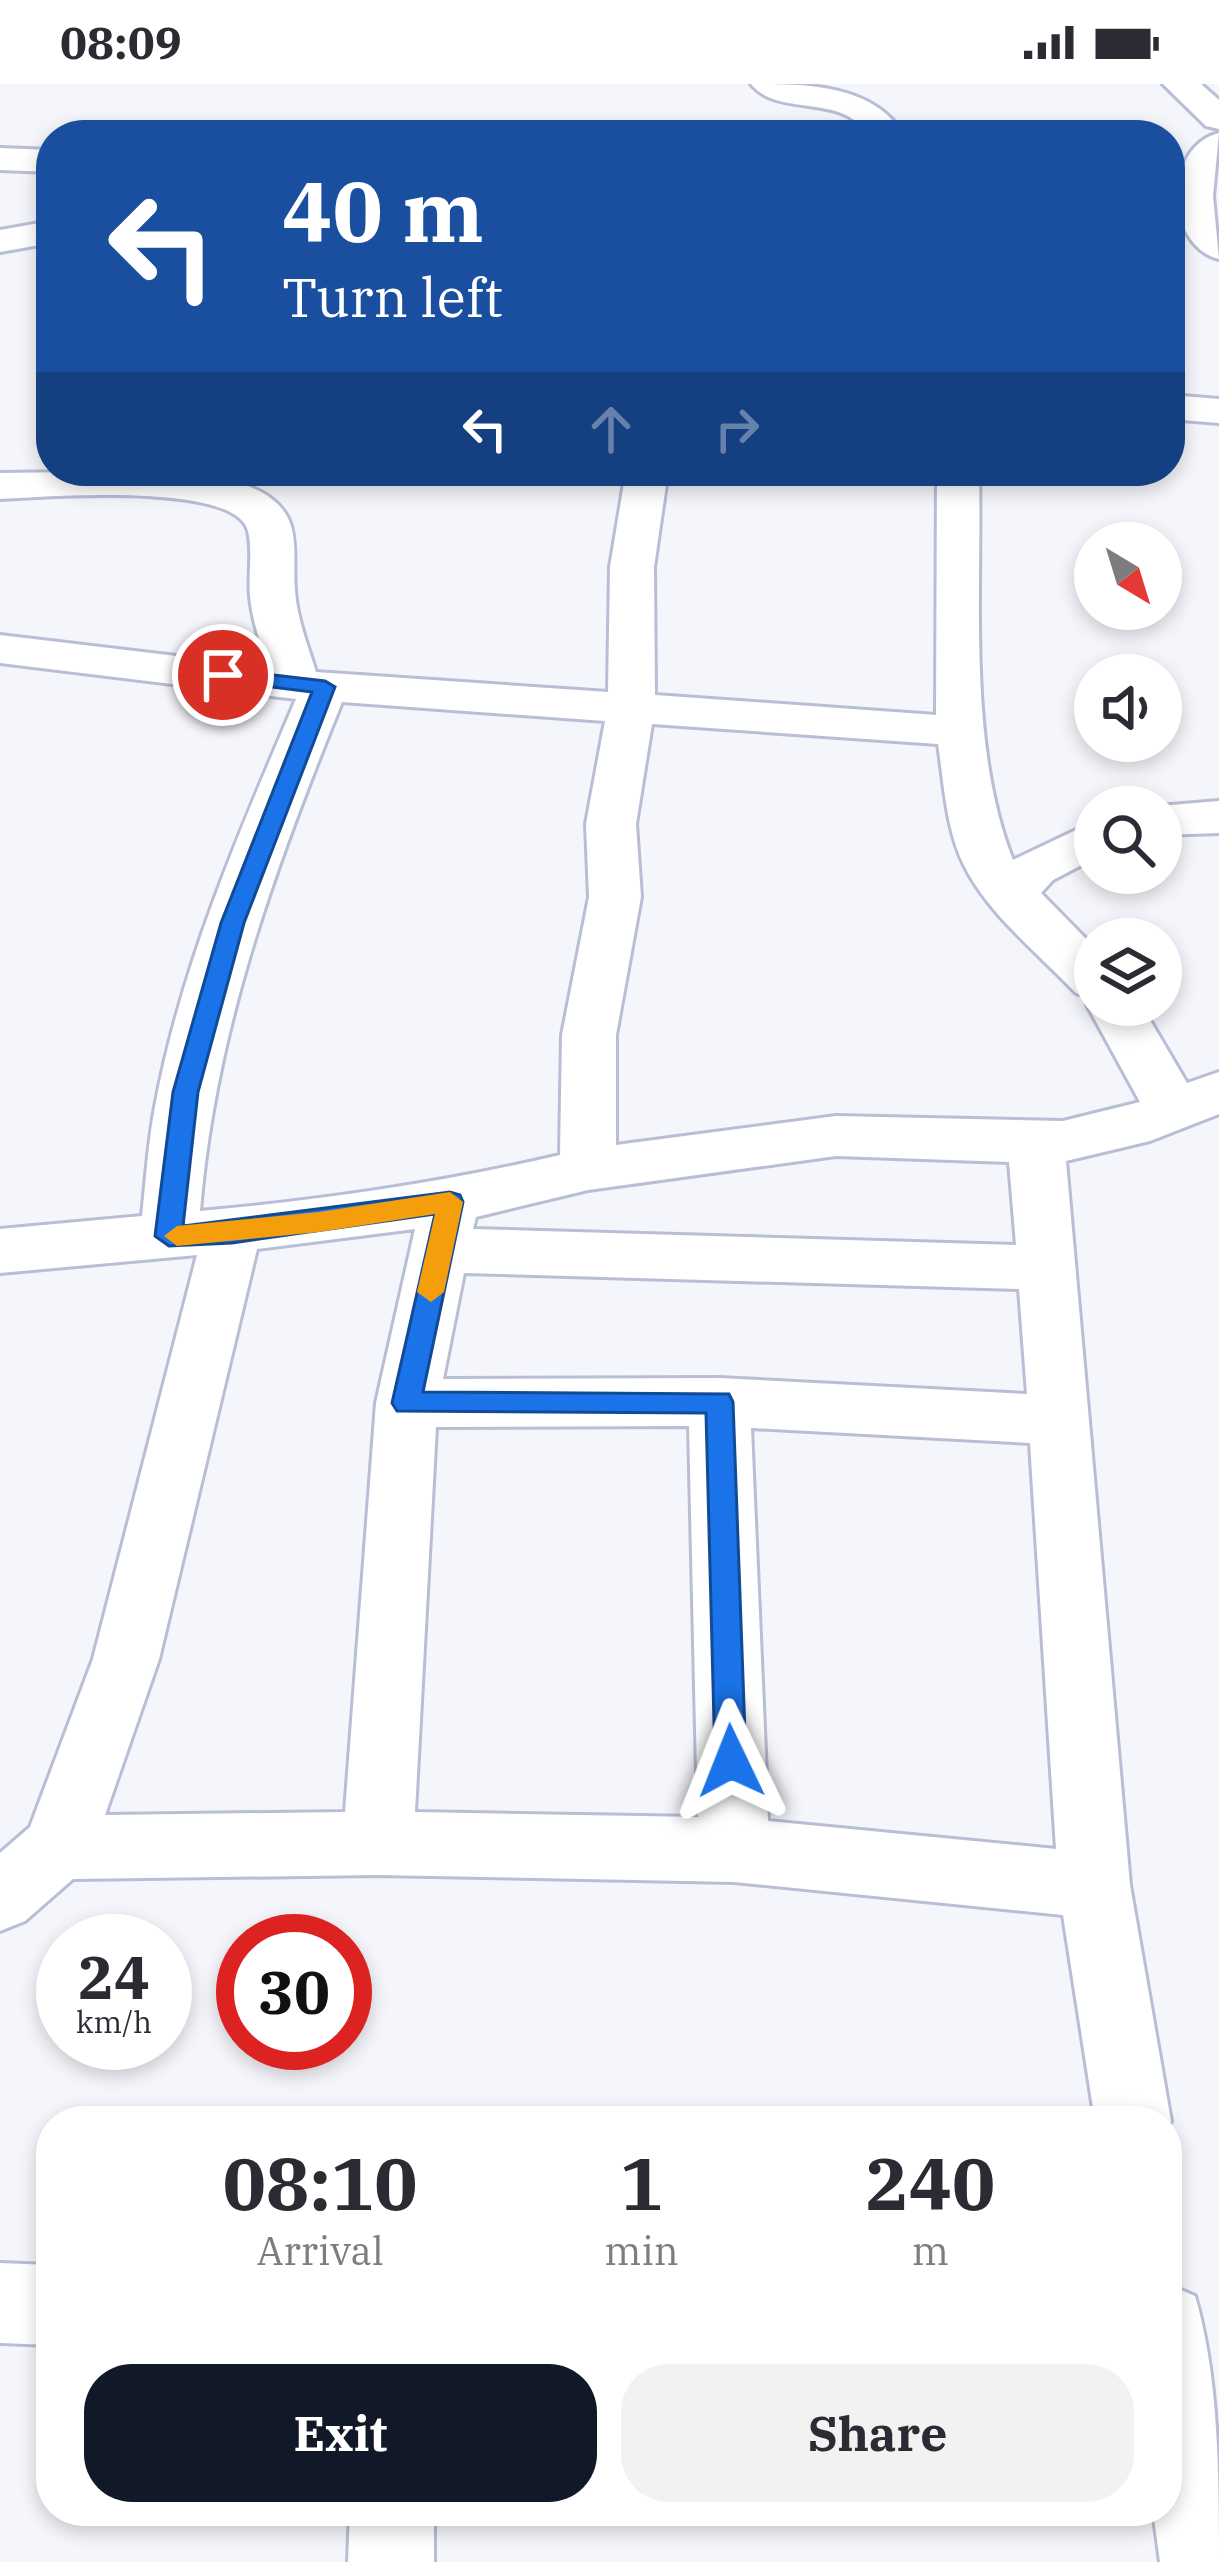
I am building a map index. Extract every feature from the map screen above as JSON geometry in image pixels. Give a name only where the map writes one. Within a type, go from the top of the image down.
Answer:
[{"type":"street","points":[[768,84],[866,111],[878,120]]},
{"type":"street","points":[[1180,84],[1219,118]]},
{"type":"street","points":[[1208,256],[1194,209],[1194,184],[1219,144]]},
{"type":"street","points":[[0,159],[36,160]]},
{"type":"street","points":[[0,241],[36,235]]},
{"type":"street","points":[[1185,408],[1219,410]]},
{"type":"street","points":[[0,486],[180,487],[230,492],[254,506],[269,523],[274,606],[311,686],[232,923],[185,1092],[200,1235],[126,1659],[58,1847],[0,1898]]},
{"type":"street","points":[[588,1168],[589,1035],[615,897],[611,824],[631,710],[632,567],[645,486]]},
{"type":"street","points":[[958,486],[960,731],[978,836],[989,865],[1074,958]]},
{"type":"street","points":[[0,649],[311,686],[960,731]]},
{"type":"street","points":[[1182,818],[1219,817]]},
{"type":"street","points":[[1011,893],[1035,868],[1074,848]]},
{"type":"street","points":[[445,1226],[588,1168],[836,1136],[1089,1141],[1126,1132],[1195,1102],[1150,1064],[1127,1026]]},
{"type":"street","points":[[1036,1143],[1045,1268],[1055,1320],[1094,1885],[1131,2106]]},
{"type":"street","points":[[378,1843],[406,1403],[445,1226]]},
{"type":"street","points":[[0,1251],[200,1235],[445,1226],[1045,1268]]},
{"type":"street","points":[[406,1403],[719,1402],[1060,1420]]},
{"type":"street","points":[[719,1402],[734,1850]]},
{"type":"street","points":[[58,1847],[378,1843],[734,1850],[1094,1885]]},
{"type":"street","points":[[0,2303],[36,2304]]},
{"type":"street","points":[[1182,2358],[1204,2562]]},
{"type":"street","points":[[391,2562],[392,2526]]},
{"type":"slow traffic","points":[[177,1236],[232,1233],[450,1202],[431,1292]]},
{"type":"route","points":[[223,675],[325,687],[232,923],[185,1092],[169,1236],[232,1233],[450,1202],[406,1403],[719,1402],[731,1761]]}]
